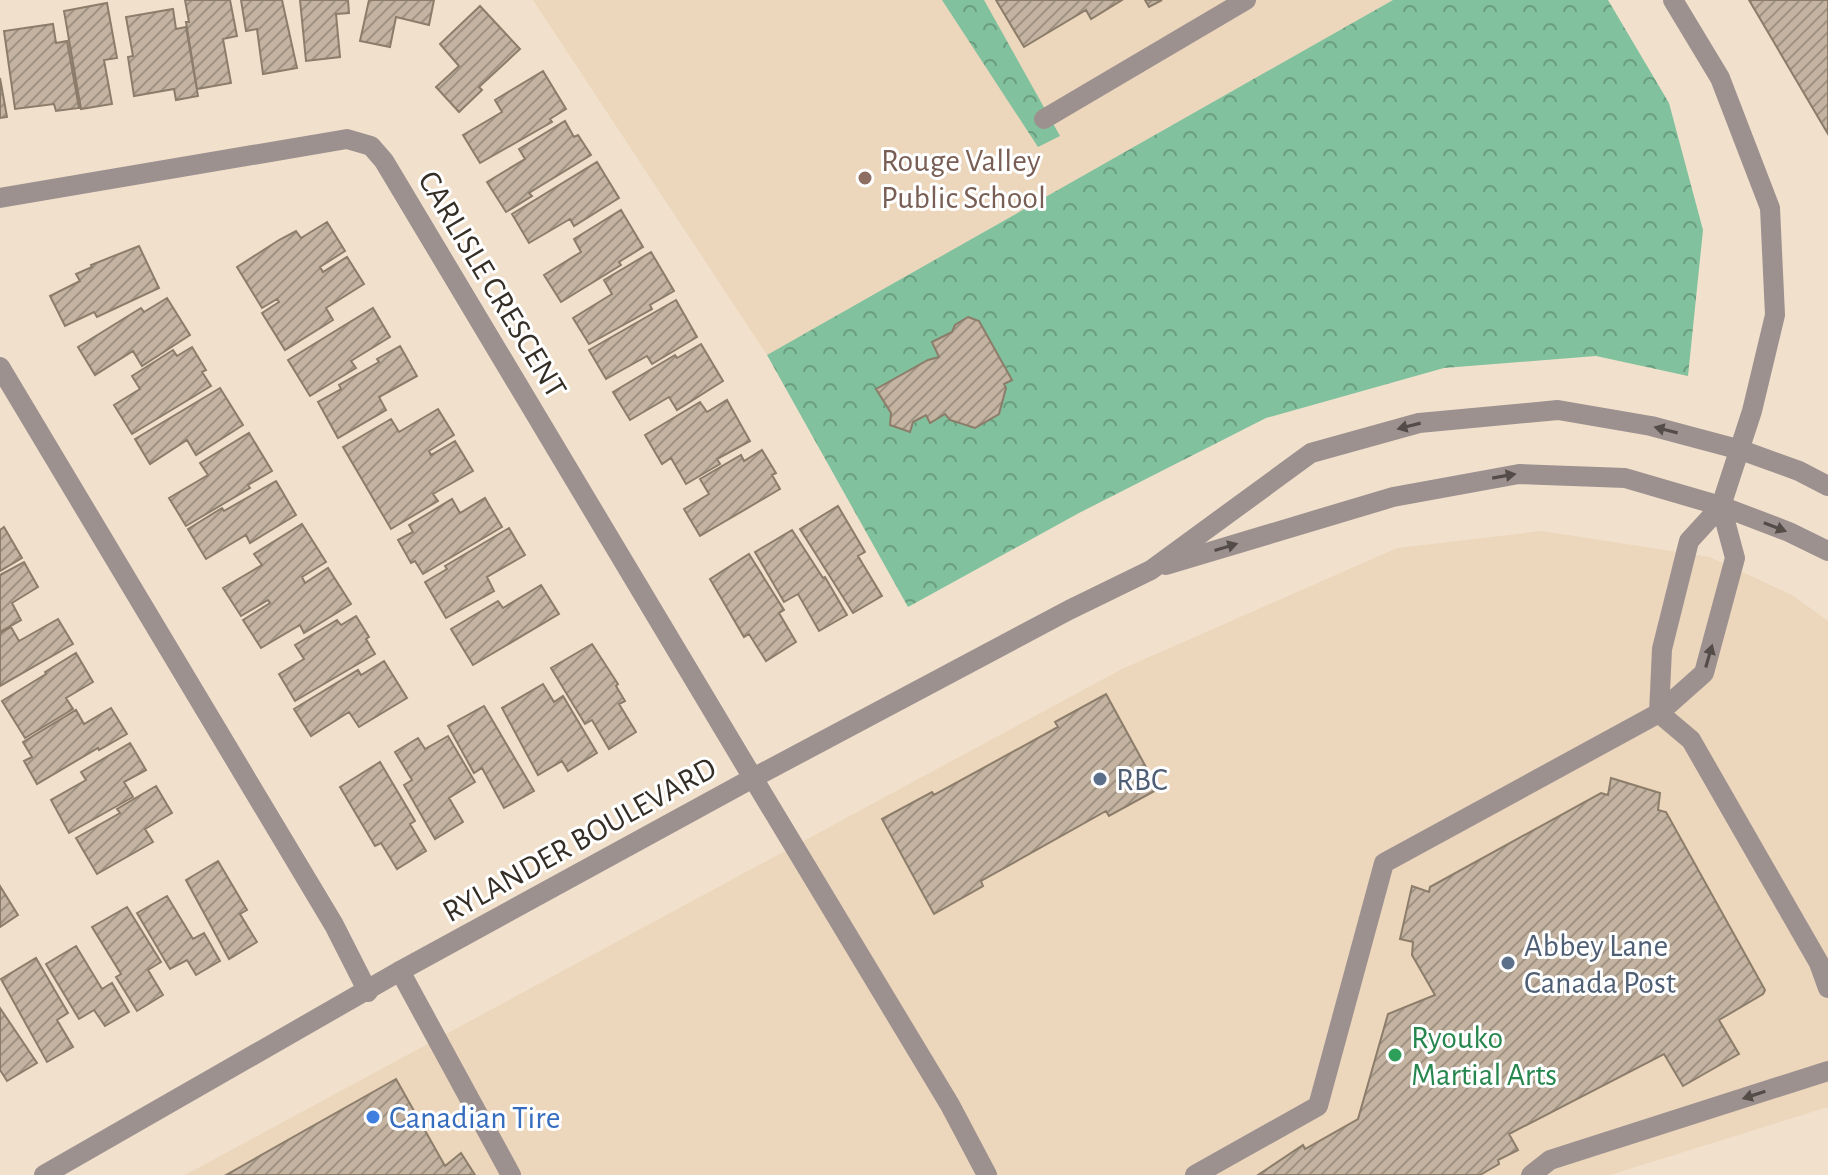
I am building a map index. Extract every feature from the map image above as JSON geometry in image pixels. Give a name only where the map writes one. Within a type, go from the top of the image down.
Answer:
[{"type":"street","points":[[1044,119],[1246,0]]},
{"type":"street","points":[[1659,713],[1662,649],[1689,541],[1721,506],[1741,450],[1775,315],[1770,208],[1720,78],[1673,0]]},
{"type":"street","name":"CARLISLE CRESCENT","points":[[0,198],[347,139],[371,146],[384,161],[950,1105],[987,1175]]},
{"type":"street","points":[[0,367],[326,911],[368,992]]},
{"type":"street","name":"RYLANDER BOULEVARD","points":[[1151,570],[1311,453],[1419,423],[1558,410],[1651,426],[1741,450],[1799,471],[1828,486]]},
{"type":"street","name":"RYLANDER BOULEVARD","points":[[44,1175],[400,971],[753,778],[1055,617],[1151,570],[1393,497],[1519,474],[1625,478],[1721,506],[1828,551]]},
{"type":"street","points":[[1195,1175],[1318,1106],[1384,863],[1659,713],[1704,673],[1735,558],[1721,506]]},
{"type":"street","points":[[1659,713],[1691,740],[1819,963],[1828,988]]},
{"type":"street","points":[[400,971],[511,1175]]},
{"type":"street","points":[[1531,1175],[1550,1160],[1828,1071]]},
{"type":"shaded area","name":"Rouge Valley Public School","points":[[533,0],[1393,0],[767,355]]},
{"type":"shaded area","points":[[1542,531],[1710,557],[1792,595],[1828,621],[1828,1107],[1610,1175],[185,1175],[1122,669],[1397,548]]},
{"type":"green space","points":[[942,0],[984,0],[1060,136],[1038,147]]},
{"type":"green space","points":[[1393,0],[1608,0],[1669,103],[1703,230],[1688,376],[1596,356],[1444,368],[1266,418],[1079,513],[908,607],[767,355]]},
{"type":"building","points":[[185,0],[230,0],[237,36],[223,39],[231,83],[197,89]]},
{"type":"building","points":[[241,0],[282,0],[297,68],[263,74],[257,29],[246,31]]},
{"type":"building","points":[[300,0],[348,0],[349,13],[336,14],[340,57],[306,61]]},
{"type":"building","points":[[369,0],[434,0],[429,25],[396,17],[390,47],[360,41]]},
{"type":"building","points":[[996,0],[1122,0],[1091,19],[1086,10],[1024,47]]},
{"type":"building","points":[[1145,0],[1162,0],[1149,7]]},
{"type":"building","points":[[1749,0],[1828,0],[1828,134]]},
{"type":"building","points":[[107,3],[117,58],[104,60],[112,104],[81,109],[64,11]]},
{"type":"building","points":[[480,6],[520,49],[479,87],[482,90],[459,112],[436,87],[459,66],[440,44]]},
{"type":"building","points":[[173,9],[176,29],[186,27],[198,96],[176,100],[174,89],[134,96],[128,57],[133,56],[126,17]]},
{"type":"building","points":[[53,24],[56,43],[67,41],[79,108],[56,111],[54,104],[15,109],[4,31]]},
{"type":"building","points":[[543,71],[566,109],[550,119],[552,122],[480,163],[463,135],[502,112],[495,100]]},
{"type":"building","points":[[0,78],[7,117],[0,118]]},
{"type":"building","points":[[565,121],[574,137],[578,135],[591,155],[529,193],[532,196],[506,212],[487,182],[525,159],[519,149]]},
{"type":"building","points":[[597,162],[619,198],[574,226],[570,219],[529,243],[512,214]]},
{"type":"building","points":[[621,210],[643,247],[619,262],[621,265],[561,302],[544,275],[581,252],[574,239]]},
{"type":"building","points":[[327,222],[345,251],[320,267],[323,272],[347,257],[364,284],[326,308],[333,320],[285,350],[262,313],[279,302],[277,299],[262,308],[237,267],[296,231],[301,238]]},
{"type":"building","points":[[139,246],[159,288],[97,317],[94,312],[65,326],[50,296],[80,281],[76,274],[91,265]]},
{"type":"building","points":[[651,252],[674,291],[650,305],[652,309],[589,344],[573,318],[612,294],[604,280]]},
{"type":"building","points":[[167,298],[190,335],[142,366],[133,351],[95,375],[78,347],[141,308],[144,312]]},
{"type":"building","points":[[676,300],[697,337],[652,364],[647,356],[606,379],[589,350]]},
{"type":"building","points":[[373,308],[390,337],[351,361],[356,368],[310,396],[288,360]]},
{"type":"building","points":[[968,317],[979,321],[1012,380],[1004,384],[1006,388],[999,414],[975,428],[950,420],[945,414],[930,423],[926,415],[913,422],[910,432],[890,425],[891,413],[876,389],[939,357],[932,342],[952,332],[955,325]]},
{"type":"building","points":[[701,344],[723,381],[677,410],[669,397],[630,420],[613,392],[675,355],[677,358]]},
{"type":"building","points":[[400,346],[417,376],[379,397],[386,410],[338,438],[318,402]]},
{"type":"building","points":[[192,347],[206,370],[202,372],[211,386],[132,434],[114,405],[140,389],[132,376],[173,350],[177,356]]},
{"type":"building","points":[[220,388],[243,425],[196,455],[187,440],[150,464],[135,439]]},
{"type":"building","points":[[727,400],[750,441],[717,459],[720,464],[686,484],[671,458],[662,464],[645,435],[700,402],[707,412]]},
{"type":"building","points":[[438,409],[454,435],[429,451],[431,455],[455,441],[473,471],[433,494],[438,501],[391,529],[343,447],[391,419],[399,432]]},
{"type":"building","points":[[249,433],[272,471],[248,485],[250,488],[186,526],[169,498],[208,475],[200,463]]},
{"type":"building","points":[[762,450],[776,473],[772,475],[780,489],[700,536],[684,509],[709,494],[700,479],[741,455],[744,461]]},
{"type":"building","points":[[276,481],[296,515],[250,543],[246,535],[206,559],[188,529]]},
{"type":"building","points":[[485,498],[502,527],[423,574],[415,561],[411,563],[398,540],[413,532],[409,525],[452,499],[460,513]]},
{"type":"building","points":[[838,506],[865,552],[858,556],[882,596],[853,613],[800,529]]},
{"type":"building","points":[[302,524],[326,562],[302,577],[305,583],[328,568],[351,604],[304,633],[300,625],[261,648],[243,620],[270,603],[268,600],[241,616],[223,588],[262,565],[254,554]]},
{"type":"building","points":[[4,527],[22,558],[0,571],[0,530]]},
{"type":"building","points":[[509,528],[525,555],[487,577],[494,591],[446,618],[425,582],[447,569],[445,566]]},
{"type":"building","points":[[792,530],[847,615],[819,631],[798,594],[784,602],[755,552]]},
{"type":"building","points":[[749,554],[784,610],[779,613],[796,642],[766,661],[749,634],[744,637],[710,579]]},
{"type":"building","points":[[24,562],[38,587],[12,603],[21,620],[0,632],[0,575]]},
{"type":"building","points":[[541,585],[559,614],[473,665],[451,629],[498,601],[503,608]]},
{"type":"building","points":[[356,616],[375,654],[295,701],[279,674],[304,659],[295,645],[337,620],[341,625]]},
{"type":"building","points":[[58,619],[73,644],[0,686],[0,633],[11,627],[19,641]]},
{"type":"building","points":[[592,644],[618,684],[616,686],[625,701],[619,704],[636,732],[609,749],[592,720],[585,724],[551,668]]},
{"type":"building","points":[[76,653],[93,682],[66,698],[73,709],[25,738],[2,701]]},
{"type":"building","points":[[384,661],[407,698],[359,727],[349,712],[311,736],[294,709],[358,670],[361,675]]},
{"type":"building","points":[[543,684],[554,702],[563,696],[597,753],[568,771],[562,761],[538,775],[502,708]]},
{"type":"building","points":[[1106,694],[1158,789],[1109,816],[1106,811],[981,881],[983,886],[934,914],[882,819],[932,792],[934,795],[1058,727],[1055,722]]},
{"type":"building","points":[[484,706],[534,791],[504,808],[482,768],[474,773],[448,726]]},
{"type":"building","points":[[111,708],[127,734],[37,784],[24,761],[32,757],[23,742],[76,710],[84,724]]},
{"type":"building","points":[[448,736],[475,782],[449,798],[463,822],[435,839],[404,785],[412,780],[395,752],[418,738],[425,749]]},
{"type":"building","points":[[130,743],[146,770],[124,782],[133,797],[69,833],[51,800],[86,780],[81,772]]},
{"type":"building","points":[[380,762],[415,821],[410,824],[426,851],[397,869],[381,843],[375,846],[340,787]]},
{"type":"building","points":[[1611,778],[1660,793],[1658,810],[1666,812],[1765,990],[1719,1020],[1739,1054],[1683,1086],[1664,1054],[1509,1134],[1518,1150],[1498,1160],[1499,1164],[1480,1175],[1258,1175],[1303,1145],[1305,1149],[1358,1119],[1388,1014],[1435,995],[1412,955],[1413,942],[1400,939],[1412,886],[1429,892],[1430,887],[1601,793],[1608,795]]},
{"type":"building","points":[[156,786],[172,813],[145,829],[153,842],[97,874],[76,838],[120,813],[117,809]]},
{"type":"building","points":[[218,861],[247,910],[240,914],[257,942],[229,959],[186,880]]},
{"type":"building","points":[[0,886],[18,915],[0,927]]},
{"type":"building","points":[[167,896],[193,939],[204,933],[220,961],[196,975],[187,960],[170,969],[137,913]]},
{"type":"building","points":[[127,907],[161,962],[148,970],[163,995],[137,1011],[116,977],[121,974],[92,927]]},
{"type":"building","points":[[76,946],[102,989],[112,983],[129,1012],[105,1026],[94,1010],[79,1019],[46,964]]},
{"type":"building","points":[[36,958],[68,1013],[57,1020],[73,1047],[47,1062],[1,979]]},
{"type":"building","points":[[0,1008],[37,1063],[7,1081],[0,1070]]},
{"type":"building","name":"Canadian Tire","points":[[396,1079],[445,1166],[461,1153],[475,1175],[226,1175]]},
{"type":"place","name":"Rouge Valley Public School","points":[[865,178]]},
{"type":"place","name":"RBC","points":[[1100,779]]},
{"type":"place","name":"Abbey Lane Canada Post","points":[[1508,963]]},
{"type":"place","name":"Ryouko Martial Arts","points":[[1395,1055]]},
{"type":"place","name":"Canadian Tire","points":[[373,1117]]}]
